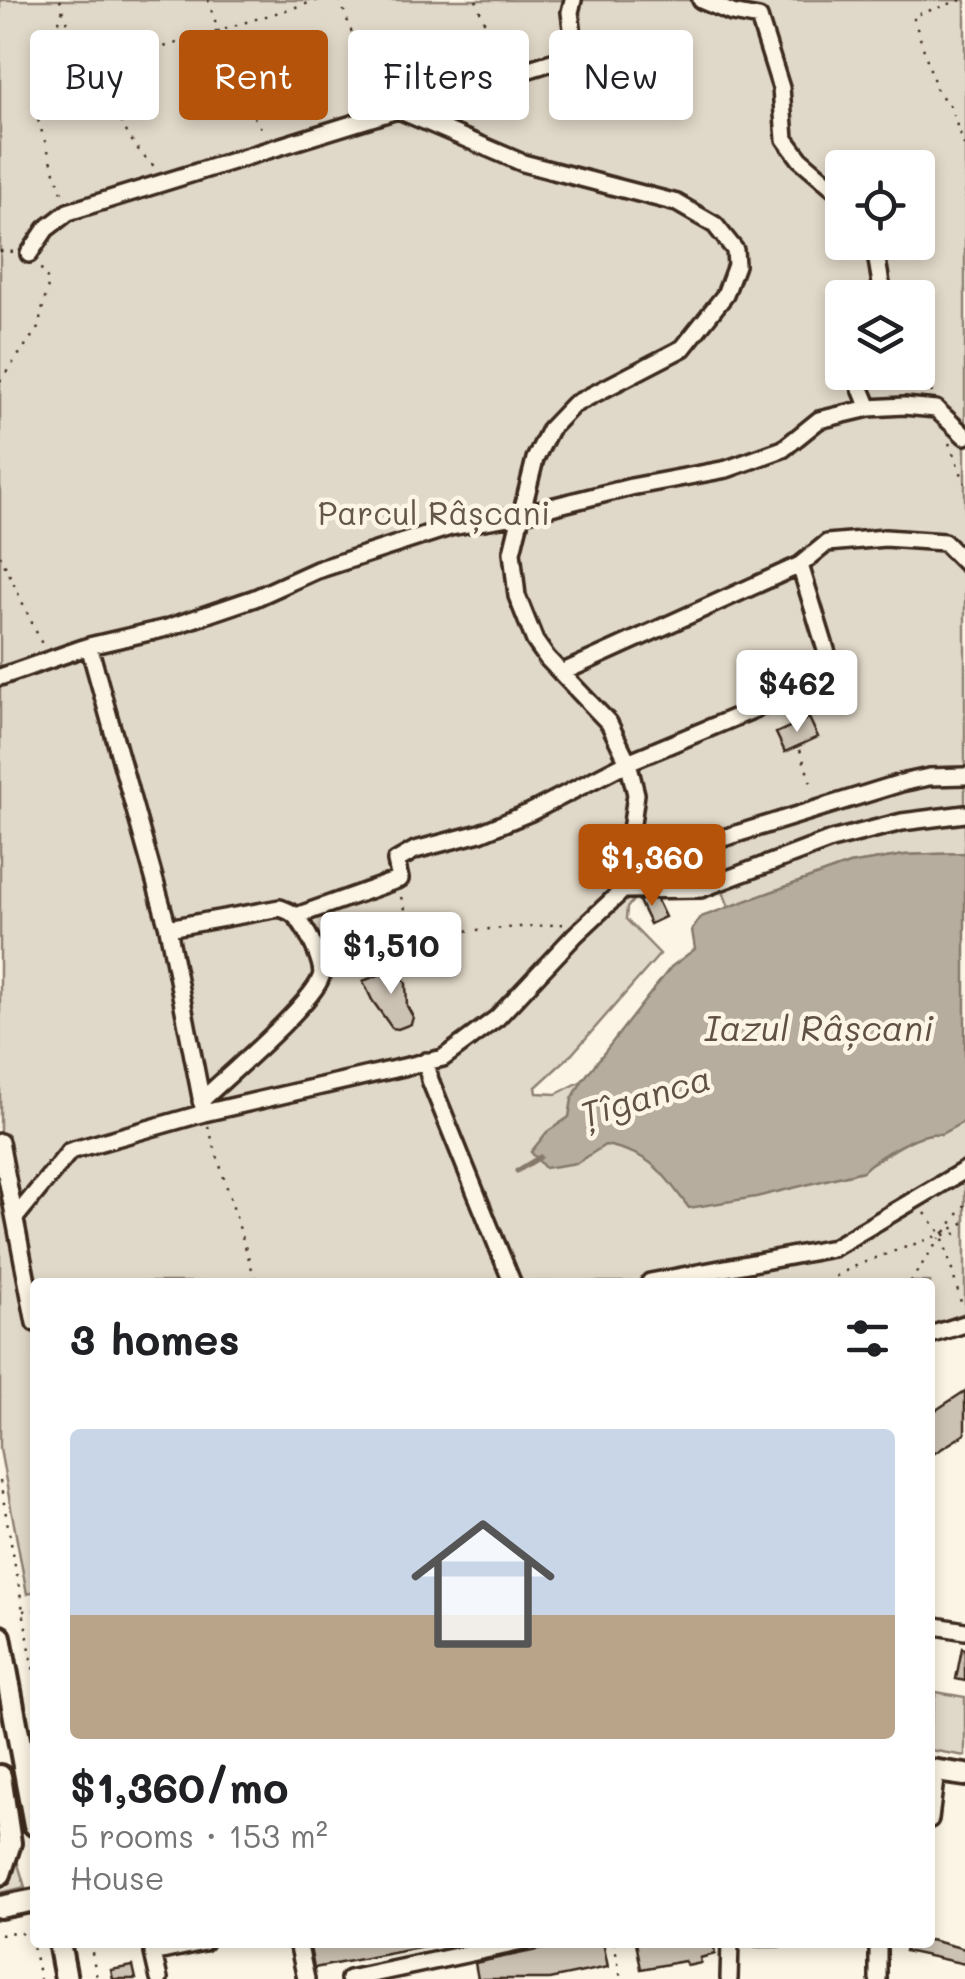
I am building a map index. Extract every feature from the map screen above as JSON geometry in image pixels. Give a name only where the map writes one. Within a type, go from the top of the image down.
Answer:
[{"type":"main road","points":[[0,1636],[30,1798]]},
{"type":"main road","points":[[935,1770],[965,1775]]},
{"type":"main road","points":[[0,1776],[10,1828],[8,1856],[0,1874]]},
{"type":"main road","points":[[0,1907],[30,1901]]},
{"type":"main road","points":[[60,1948],[66,1979]]},
{"type":"street","points":[[529,69],[564,58],[574,44],[570,12],[573,0]]},
{"type":"street","points":[[701,0],[732,13],[760,18],[781,88],[785,139],[800,159],[825,180]]},
{"type":"street","points":[[29,254],[46,228],[68,212],[362,120]]},
{"type":"street","points":[[422,120],[523,163],[678,202],[716,224],[735,250],[736,265],[725,294],[683,348],[562,414],[535,459],[518,515],[512,552],[517,596],[535,641],[609,723],[628,762],[636,794],[623,890]]},
{"type":"street","points":[[862,390],[869,408]]},
{"type":"street","points":[[0,677],[90,646],[166,628],[428,533],[727,469],[784,449],[820,420],[869,408],[936,409],[965,436]]},
{"type":"street","points":[[561,673],[800,565],[827,543],[885,538],[944,542],[965,562]]},
{"type":"street","points":[[296,916],[400,879],[396,861],[416,850],[508,821],[628,762],[834,676],[800,565]]},
{"type":"street","points":[[90,646],[168,928],[203,1107]]},
{"type":"street","points":[[15,1218],[70,1151],[203,1107],[443,1058],[497,1018],[623,890],[691,848],[901,783],[965,776]]},
{"type":"street","points":[[623,890],[700,889],[831,840],[902,822],[965,814]]},
{"type":"street","points":[[168,928],[280,908],[296,916],[321,960],[323,974],[298,1006],[203,1107]]},
{"type":"street","points":[[426,1061],[430,1080],[510,1278]]},
{"type":"street","points":[[0,1142],[30,1297]]},
{"type":"street","points":[[672,1278],[833,1248],[965,1170]]},
{"type":"street","points":[[935,1334],[965,1321]]},
{"type":"street","points":[[935,1626],[965,1631]]},
{"type":"street","points":[[159,1979],[153,1953],[176,1948]]},
{"type":"street","points":[[299,1948],[306,1979]]},
{"type":"street","points":[[729,1979],[730,1948]]},
{"type":"street","points":[[878,1948],[878,1979]]},
{"type":"street","points":[[348,1979],[465,1949]]},
{"type":"path","points":[[60,0],[72,30]]},
{"type":"path","points":[[208,0],[218,30]]},
{"type":"path","points":[[225,30],[319,0]]},
{"type":"path","points":[[340,0],[351,30]]},
{"type":"path","points":[[476,0],[487,30]]},
{"type":"path","points":[[961,0],[913,16],[937,91],[950,106],[965,148]]},
{"type":"path","points":[[56,30],[63,9]]},
{"type":"path","points":[[38,120],[68,212]]},
{"type":"path","points":[[121,120],[139,154],[171,180]]},
{"type":"path","points":[[256,120],[274,148]]},
{"type":"path","points":[[0,381],[38,328],[49,282],[29,254]]},
{"type":"path","points":[[930,390],[965,483]]},
{"type":"path","points":[[0,554],[49,660]]},
{"type":"path","points":[[800,750],[813,789]]},
{"type":"path","points":[[400,879],[405,913],[415,926]]},
{"type":"path","points":[[321,960],[340,941],[384,926],[415,926],[434,932],[589,922]]},
{"type":"path","points":[[203,1107],[255,1278]]},
{"type":"path","points":[[914,1200],[942,1235],[965,1321]]},
{"type":"path","points":[[913,1278],[965,1205]]},
{"type":"path","points":[[833,1278],[965,1222]]},
{"type":"path","points":[[942,1235],[965,1232]]},
{"type":"path","points":[[0,1481],[30,1650]]},
{"type":"path","points":[[23,1611],[30,1610]]},
{"type":"path","points":[[0,1935],[18,1931],[30,1940]]},
{"type":"path","points":[[33,1948],[40,1979]]},
{"type":"path","points":[[91,1948],[98,1979]]},
{"type":"path","points":[[615,1948],[622,1979]]},
{"type":"green space","name":"Parcul Râșcani","points":[[0,0],[965,0],[965,853],[905,855],[849,864],[729,907],[721,887],[638,894],[627,908],[626,919],[660,954],[572,1054],[536,1087],[537,1093],[556,1094],[582,1081],[833,1177],[847,1175],[917,1138],[941,1134],[965,1121],[965,1313],[935,1324],[935,1278],[30,1278],[27,1594],[0,1449]]},
{"type":"green space","points":[[936,1692],[965,1697],[965,1756],[935,1751]]},
{"type":"green space","points":[[16,1857],[25,1887],[0,1893],[0,1887]]},
{"type":"water","name":"Iazul Râșcani","points":[[965,853],[965,1121],[941,1134],[900,1145],[863,1171],[756,1197],[689,1208],[654,1166],[634,1153],[605,1145],[577,1163],[545,1168],[531,1152],[547,1132],[569,1117],[572,1099],[582,1081],[671,967],[695,949],[692,930],[701,917],[849,864],[905,855]]},
{"type":"building","points":[[809,718],[818,737],[785,752],[776,733]]},
{"type":"building","points":[[654,894],[665,917],[650,924],[639,901]]},
{"type":"building","points":[[399,967],[413,1017],[411,1024],[398,1029],[392,1028],[363,981]]},
{"type":"building","points":[[965,1391],[965,1434],[935,1453],[935,1411]]},
{"type":"building","points":[[962,1648],[965,1649],[965,1681],[956,1679]]},
{"type":"building","points":[[935,1941],[965,1949],[965,1964],[905,1951],[935,1948]]},
{"type":"building","points":[[310,1948],[419,1948],[314,1968]]},
{"type":"building","points":[[546,1948],[604,1948],[608,1967],[549,1979],[478,1979],[475,1963]]},
{"type":"building","points":[[637,1948],[714,1948],[715,1954],[700,1958],[701,1963],[687,1966],[685,1961],[641,1969]]},
{"type":"building","points":[[133,1966],[136,1979],[113,1979],[111,1970]]},
{"type":"waterway","name":"Țîganca","points":[[517,1171],[540,1157]]}]
